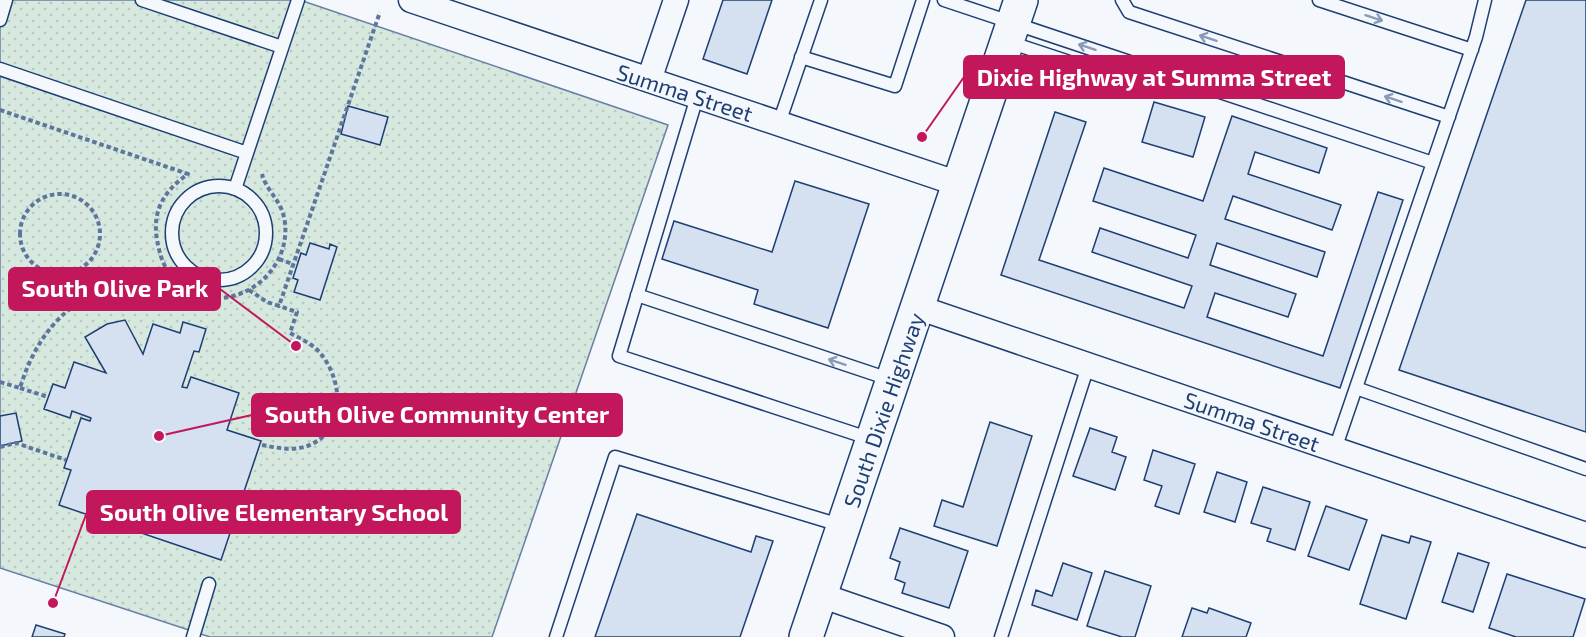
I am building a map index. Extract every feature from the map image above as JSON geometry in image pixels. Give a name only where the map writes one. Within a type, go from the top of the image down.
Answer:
[{"type":"main road","name":"South Dixie Highway","points":[[806,637],[1014,21]]},
{"type":"street","name":"Summa Street","points":[[411,0],[959,184]]},
{"type":"street","points":[[649,80],[676,0]]},
{"type":"street","name":"Summa Street","points":[[917,307],[1586,535]]},
{"type":"street","points":[[820,595],[942,637]]},
{"type":"lane","points":[[0,20],[6,0]]},
{"type":"lane","points":[[142,0],[282,47]]},
{"type":"lane","points":[[235,189],[298,0]]},
{"type":"lane","points":[[779,123],[821,0]]},
{"type":"lane","points":[[801,57],[895,86],[923,0]]},
{"type":"lane","points":[[944,0],[1014,21],[1433,163]]},
{"type":"lane","points":[[1122,0],[1129,12],[1449,117]]},
{"type":"lane","points":[[1319,0],[1472,50]]},
{"type":"lane","points":[[1335,449],[1472,50],[1485,0]]},
{"type":"lane","points":[[1014,21],[1109,75],[1143,65]]},
{"type":"lane","points":[[0,69],[247,153]]},
{"type":"lane","points":[[697,97],[619,356],[873,439]]},
{"type":"lane","points":[[212,186],[235,189],[255,201],[267,229],[265,244],[260,258],[250,269],[237,277],[223,281],[208,279],[193,273],[181,261],[172,239],[171,231],[175,215],[184,201],[197,191],[212,186]]},
{"type":"lane","points":[[637,296],[893,380]]},
{"type":"lane","points":[[1001,637],[1088,366]]},
{"type":"lane","points":[[1356,388],[1586,469]]},
{"type":"lane","points":[[556,637],[615,457],[843,526]]},
{"type":"lane","points":[[193,637],[209,584]]},
{"type":"path","points":[[279,306],[380,12]]},
{"type":"path","points":[[0,110],[188,174],[166,193],[156,216],[155,228],[163,263],[182,286]]},
{"type":"path","points":[[20,388],[29,362],[46,332],[68,309],[88,297],[113,288],[154,283],[182,286],[214,297],[233,295],[249,290],[267,277],[279,259],[283,248],[285,226],[283,210],[262,177],[262,166]]},
{"type":"path","points":[[68,194],[77,197],[91,208],[99,225],[99,243],[96,252],[84,266],[76,270],[58,273],[40,268],[33,263],[22,247],[20,229],[27,211],[33,204],[50,195],[68,194]]},
{"type":"path","points":[[279,259],[293,264]]},
{"type":"path","points":[[76,270],[88,297]]},
{"type":"path","points":[[249,290],[267,302],[297,312],[290,333],[320,352],[338,392],[333,422],[320,439],[313,444],[284,449],[262,445]]},
{"type":"path","points":[[0,382],[48,397]]},
{"type":"path","points":[[0,447],[16,443],[66,460]]},
{"type":"shaded area","points":[[0,0],[300,0],[668,125],[492,637],[210,637],[0,568]]},
{"type":"building","points":[[723,0],[772,0],[747,74],[703,59]]},
{"type":"building","points":[[1526,0],[1586,0],[1586,432],[1399,370]]},
{"type":"building","points":[[1154,102],[1205,117],[1193,157],[1142,142]]},
{"type":"building","points":[[348,106],[388,117],[380,145],[341,134]]},
{"type":"building","points":[[1055,112],[1086,122],[1039,260],[1184,308],[1192,286],[1092,252],[1100,228],[1188,258],[1196,235],[1093,201],[1104,168],[1203,201],[1232,116],[1327,148],[1319,173],[1255,152],[1248,174],[1341,205],[1332,230],[1233,196],[1225,219],[1325,252],[1317,277],[1217,243],[1210,265],[1296,294],[1288,317],[1215,293],[1207,317],[1323,356],[1378,192],[1403,200],[1340,388],[1001,275]]},
{"type":"building","points":[[795,181],[869,204],[828,328],[754,304],[758,290],[662,259],[674,221],[772,252]]},
{"type":"building","points":[[310,243],[329,249],[330,244],[337,247],[320,300],[294,292],[298,280],[293,278],[301,253],[306,255]]},
{"type":"building","points":[[125,320],[143,354],[153,324],[180,333],[183,322],[206,329],[199,352],[194,351],[182,387],[187,388],[191,377],[239,393],[227,430],[261,441],[221,560],[59,505],[71,470],[64,468],[81,418],[90,421],[91,418],[72,411],[70,418],[44,409],[53,384],[65,388],[74,362],[106,373],[85,337],[107,324]]},
{"type":"building","points":[[16,413],[22,441],[0,446],[0,416]]},
{"type":"building","points":[[990,422],[1032,436],[997,546],[934,526],[942,500],[963,507]]},
{"type":"building","points":[[1090,428],[1117,437],[1112,452],[1126,457],[1115,490],[1073,476]]},
{"type":"building","points":[[1153,450],[1195,464],[1179,514],[1155,506],[1162,486],[1144,480]]},
{"type":"building","points":[[1217,472],[1247,482],[1235,522],[1204,512]]},
{"type":"building","points":[[1263,487],[1310,502],[1295,550],[1267,541],[1271,529],[1251,523]]},
{"type":"building","points":[[1326,506],[1367,520],[1349,570],[1308,556]]},
{"type":"building","points":[[637,514],[751,552],[756,536],[773,541],[740,637],[595,637]]},
{"type":"building","points":[[900,528],[968,551],[949,608],[902,593],[905,583],[895,579],[900,562],[890,558]]},
{"type":"building","points":[[1382,535],[1409,543],[1411,536],[1431,542],[1406,619],[1360,604]]},
{"type":"building","points":[[1458,553],[1489,563],[1473,612],[1442,602]]},
{"type":"building","points":[[1063,563],[1092,573],[1077,620],[1032,605],[1036,590],[1052,596]]},
{"type":"building","points":[[1105,571],[1151,586],[1135,637],[1122,637],[1087,626]]},
{"type":"building","points":[[1507,574],[1585,599],[1573,637],[1516,637],[1489,628]]},
{"type":"building","points":[[1192,608],[1207,613],[1209,608],[1251,623],[1246,637],[1182,637]]},
{"type":"building","points":[[36,625],[65,634],[64,637],[32,637]]},
{"type":"place","name":"Dixie Highway at Summa Street","points":[[922,137]]},
{"type":"place","name":"South Olive Park","points":[[296,346]]},
{"type":"place","name":"South Olive Community Center","points":[[159,436]]},
{"type":"place","name":"South Olive Elementary School","points":[[53,603]]}]
